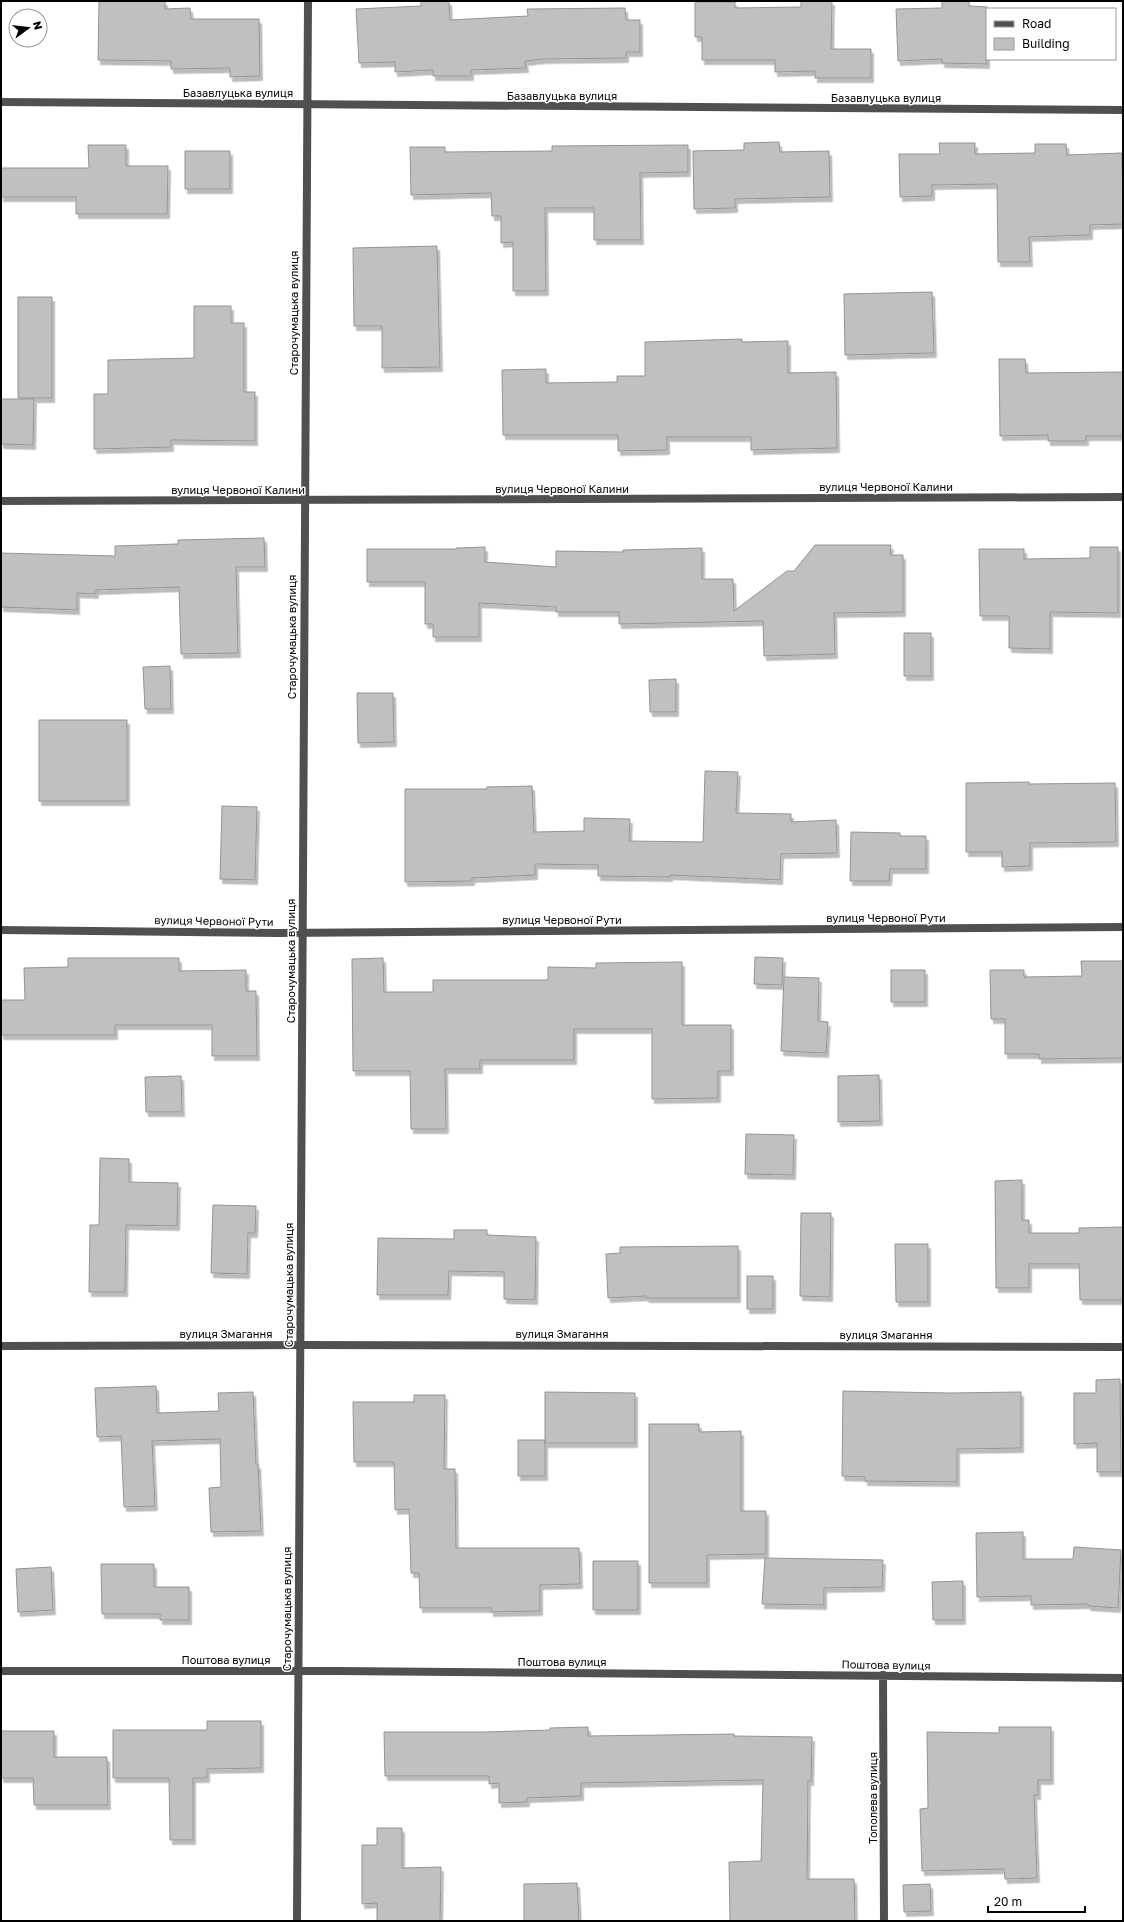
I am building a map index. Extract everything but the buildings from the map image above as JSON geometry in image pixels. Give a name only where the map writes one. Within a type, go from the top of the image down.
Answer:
[{"type":"street","name":"Старочумацька вулиця","points":[[297,1921],[308,1]]},
{"type":"street","name":"Базавлуцька вулиця","points":[[1,102],[1123,110]]},
{"type":"street","name":"вулиця Червоної Калини","points":[[1,501],[1123,497]]},
{"type":"street","name":"вулиця Червоної Рути","points":[[1,930],[302,933],[1123,927]]},
{"type":"street","name":"вулиця Змагання","points":[[1,1346],[300,1344],[1123,1347]]},
{"type":"street","name":"Поштова вулиця","points":[[1,1671],[298,1671],[1123,1678]]},
{"type":"street","name":"Тополева вулиця","points":[[883,1675],[884,1921]]}]
